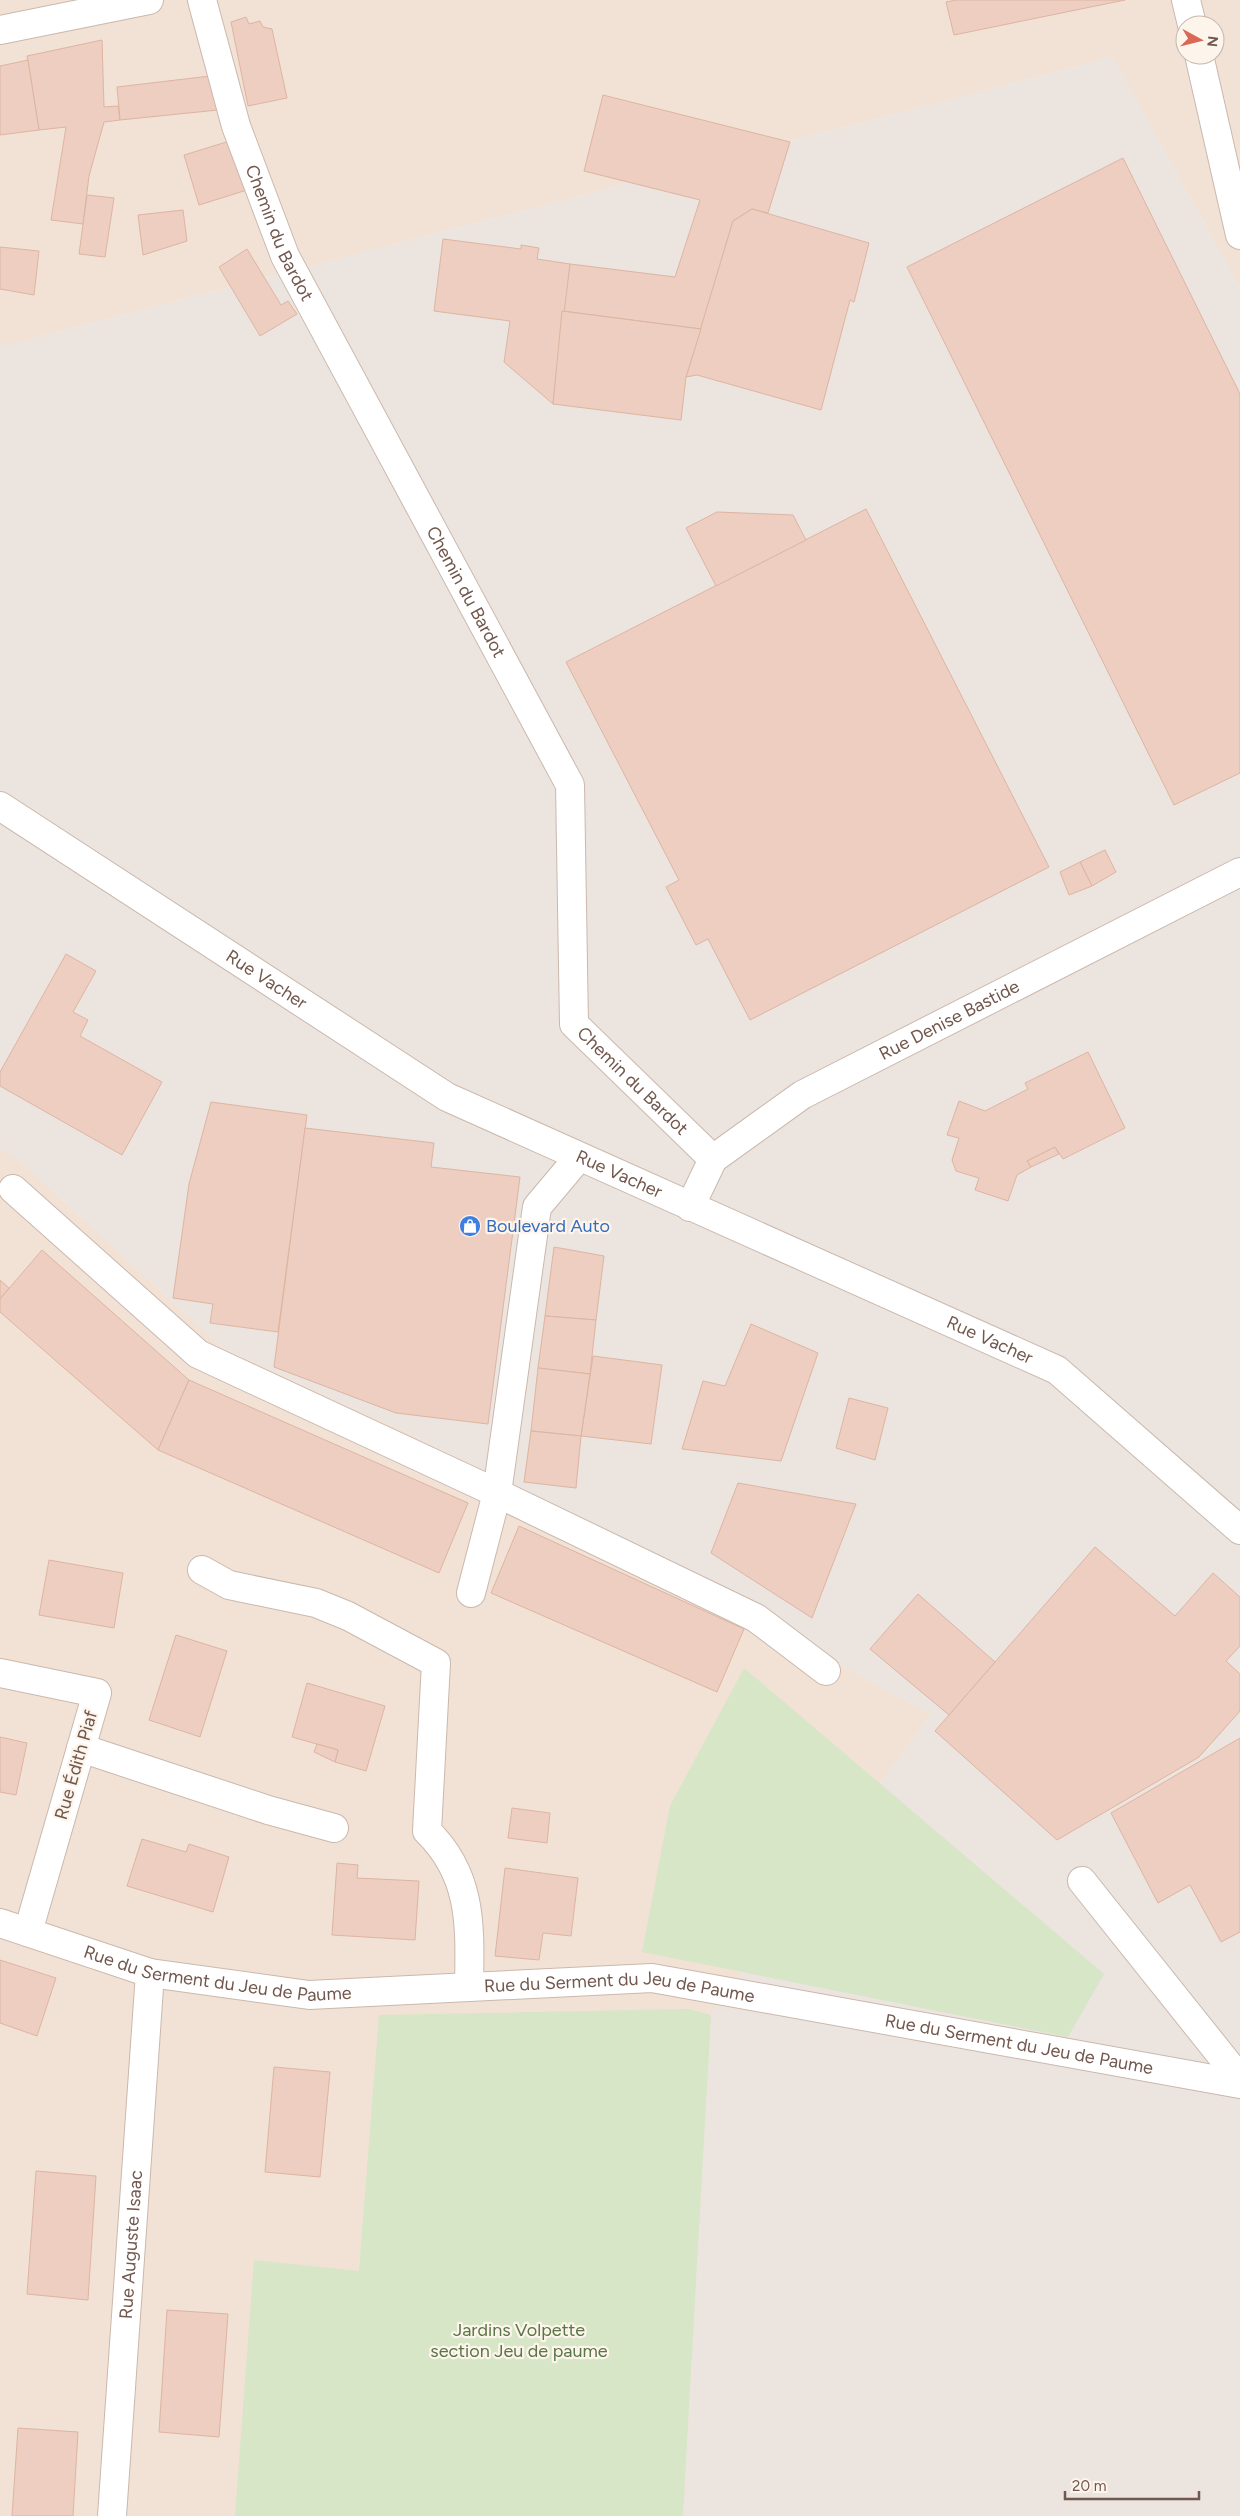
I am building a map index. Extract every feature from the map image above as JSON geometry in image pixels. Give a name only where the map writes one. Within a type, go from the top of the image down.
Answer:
[{"type":"street","points":[[0,30],[149,0]]},
{"type":"street","name":"Chemin du Bardot","points":[[202,0],[236,126],[285,256],[570,785],[574,1024],[713,1159]]},
{"type":"street","points":[[1186,0],[1190,15]]},
{"type":"street","points":[[1201,65],[1240,235]]},
{"type":"street","name":"Rue Vacher","points":[[0,806],[446,1097],[1057,1370],[1240,1530]]},
{"type":"street","name":"Rue Denise Bastide","points":[[690,1207],[713,1159],[802,1095],[1240,872]]},
{"type":"street","points":[[471,1593],[497,1493],[537,1207],[579,1157]]},
{"type":"street","points":[[13,1189],[198,1354],[497,1493],[756,1618],[826,1671]]},
{"type":"street","points":[[202,1570],[230,1585],[316,1603],[348,1616],[436,1663],[427,1830],[443,1846],[463,1886],[470,1923],[470,1987]]},
{"type":"street","name":"Rue Édith Piaf","points":[[0,1673],[97,1693],[28,1932]]},
{"type":"street","points":[[81,1748],[268,1810],[334,1828]]},
{"type":"street","points":[[1082,1881],[1240,2079]]},
{"type":"street","name":"Rue du Serment du Jeu de Paume","points":[[0,1923],[150,1973],[309,1995],[652,1978],[1240,2084]]},
{"type":"street","name":"Rue Auguste Isaac","points":[[112,2516],[150,1973]]},
{"type":"shaded area","points":[[0,0],[1240,0],[1240,288],[1113,57],[0,347]]},
{"type":"shaded area","points":[[1113,57],[1240,288],[1240,2516],[683,2516],[711,2015],[931,1714],[417,1437],[223,1348],[14,1155],[0,1149],[0,347]]},
{"type":"shaded area","points":[[0,1149],[14,1155],[223,1348],[417,1437],[931,1714],[711,2015],[683,2516],[0,2516]]},
{"type":"green space","points":[[744,1668],[1104,1974],[1068,2037],[642,1952],[670,1806]]},
{"type":"green space","name":"Jardins Volpette section Jeu de paume","points":[[688,2009],[711,2015],[683,2516],[235,2516],[254,2260],[359,2271],[379,2015]]},
{"type":"building","points":[[956,0],[1125,0],[954,35],[946,2]]},
{"type":"building","points":[[246,17],[249,24],[260,21],[263,27],[272,29],[287,98],[248,106],[231,22]]},
{"type":"building","points":[[102,40],[104,107],[118,106],[120,120],[104,122],[89,176],[83,224],[51,220],[66,127],[39,130],[27,56]]},
{"type":"building","points":[[28,60],[39,130],[0,135],[0,66]]},
{"type":"building","points":[[210,76],[218,110],[120,120],[117,87]]},
{"type":"building","points":[[603,95],[790,142],[768,213],[752,209],[733,221],[701,329],[562,311],[570,264],[675,277],[700,200],[584,171]]},
{"type":"building","points":[[233,140],[247,190],[199,205],[184,155]]},
{"type":"building","points":[[1123,158],[1240,394],[1240,773],[1174,805],[907,267]]},
{"type":"building","points":[[87,195],[114,198],[105,257],[79,254]]},
{"type":"building","points":[[752,209],[869,243],[854,302],[850,300],[821,410],[697,375],[686,377],[733,221]]},
{"type":"building","points":[[183,210],[187,241],[143,255],[138,215]]},
{"type":"building","points":[[443,239],[521,249],[521,245],[539,248],[537,259],[570,264],[553,404],[504,362],[510,321],[434,311]]},
{"type":"building","points":[[0,247],[39,251],[34,295],[0,289]]},
{"type":"building","points":[[247,249],[281,305],[288,301],[297,314],[260,336],[219,267]]},
{"type":"building","points":[[562,311],[701,329],[686,377],[681,420],[553,404]]},
{"type":"building","points":[[866,509],[1049,867],[750,1020],[708,939],[696,945],[666,887],[679,880],[566,662]]},
{"type":"building","points":[[717,512],[793,515],[806,540],[716,586],[686,528]]},
{"type":"building","points":[[1105,850],[1116,872],[1092,886],[1080,862]]},
{"type":"building","points":[[1080,862],[1092,886],[1069,895],[1060,872]]},
{"type":"building","points":[[66,954],[96,971],[73,1012],[88,1020],[80,1036],[162,1082],[122,1155],[0,1086],[0,1072]]},
{"type":"building","points":[[1088,1052],[1125,1128],[1063,1159],[1055,1147],[1027,1161],[1031,1167],[1017,1175],[1008,1201],[975,1190],[979,1178],[956,1171],[952,1160],[959,1138],[947,1135],[959,1101],[985,1111],[1028,1089],[1025,1083]]},
{"type":"building","points":[[211,1102],[307,1115],[278,1332],[210,1323],[213,1304],[173,1298],[189,1184]]},
{"type":"building","points":[[305,1128],[434,1143],[431,1167],[520,1177],[488,1424],[396,1413],[274,1367]]},
{"type":"building","points":[[1055,1147],[1059,1154],[1031,1167],[1027,1161]]},
{"type":"building","points":[[554,1247],[604,1256],[596,1320],[545,1316]]},
{"type":"building","points":[[42,1250],[189,1380],[158,1450],[0,1312],[0,1299]]},
{"type":"building","points":[[0,1280],[9,1288],[0,1299]]},
{"type":"building","points":[[545,1316],[596,1320],[590,1374],[538,1368]]},
{"type":"building","points":[[751,1324],[818,1353],[781,1461],[682,1449],[703,1381],[725,1386]]},
{"type":"building","points":[[593,1356],[662,1365],[651,1444],[581,1436]]},
{"type":"building","points":[[538,1368],[590,1374],[581,1436],[531,1431]]},
{"type":"building","points":[[189,1380],[468,1503],[439,1573],[158,1450]]},
{"type":"building","points":[[849,1398],[888,1408],[875,1460],[836,1448]]},
{"type":"building","points":[[531,1431],[581,1436],[576,1488],[524,1482]]},
{"type":"building","points":[[738,1483],[856,1504],[812,1618],[711,1553]]},
{"type":"building","points":[[519,1526],[744,1629],[717,1692],[491,1593]]},
{"type":"building","points":[[1095,1547],[1175,1616],[1213,1573],[1240,1597],[1240,1646],[1226,1661],[1240,1674],[1240,1711],[1199,1757],[1057,1840],[935,1731]]},
{"type":"building","points":[[49,1560],[123,1573],[114,1628],[39,1615]]},
{"type":"building","points":[[918,1594],[995,1662],[949,1715],[870,1649]]},
{"type":"building","points":[[176,1635],[227,1651],[200,1737],[149,1720]]},
{"type":"building","points":[[307,1683],[385,1706],[366,1771],[335,1762],[338,1750],[292,1737]]},
{"type":"building","points":[[0,1737],[27,1743],[16,1795],[0,1792]]},
{"type":"building","points":[[1240,1738],[1240,1932],[1221,1942],[1190,1885],[1158,1903],[1111,1813]]},
{"type":"building","points":[[317,1744],[338,1750],[335,1762],[314,1752]]},
{"type":"building","points":[[512,1808],[550,1813],[547,1843],[508,1838]]},
{"type":"building","points":[[142,1839],[186,1852],[189,1844],[229,1857],[213,1912],[127,1886]]},
{"type":"building","points":[[337,1863],[358,1865],[357,1878],[419,1881],[415,1940],[332,1935]]},
{"type":"building","points":[[505,1868],[578,1878],[571,1936],[543,1933],[539,1960],[495,1956]]},
{"type":"building","points":[[0,1960],[56,1978],[37,2036],[0,2023]]},
{"type":"building","points":[[274,2067],[330,2072],[320,2177],[265,2172]]},
{"type":"building","points":[[36,2171],[96,2176],[88,2300],[27,2294]]},
{"type":"building","points":[[167,2310],[228,2314],[219,2437],[159,2432]]},
{"type":"building","points":[[18,2428],[78,2432],[73,2516],[12,2516]]},
{"type":"place","name":"Boulevard Auto","points":[[470,1226]]}]
